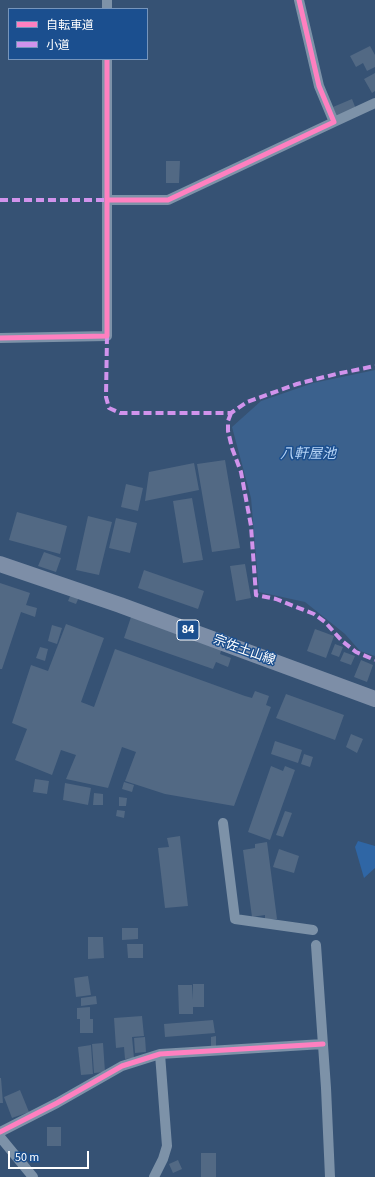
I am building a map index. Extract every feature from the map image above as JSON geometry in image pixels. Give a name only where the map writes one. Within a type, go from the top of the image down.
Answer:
[{"type":"main road","name":"宗佐土山線","points":[[0,564],[120,605],[375,699]]},
{"type":"street","points":[[299,0],[319,86],[334,122]]},
{"type":"street","points":[[0,338],[106,336],[107,60]]},
{"type":"street","points":[[107,200],[168,200],[375,103]]},
{"type":"street","points":[[222,823],[235,919],[313,930]]},
{"type":"street","points":[[316,945],[330,1177]]},
{"type":"street","points":[[0,1132],[57,1103],[122,1066],[160,1054],[323,1044]]},
{"type":"street","points":[[154,1177],[167,1146],[160,1054]]},
{"type":"street","points":[[0,1137],[33,1177]]},
{"type":"shaded area","points":[[358,841],[375,846],[375,868],[364,878],[355,847]]},
{"type":"water","name":"八軒屋池","points":[[375,370],[375,656],[360,651],[345,634],[305,602],[259,592],[251,498],[232,427],[261,401],[313,383]]},
{"type":"building","points":[[370,46],[375,55],[375,67],[367,71],[363,63],[356,67],[350,56]]},
{"type":"building","points":[[375,73],[375,91],[372,93],[364,79]]},
{"type":"building","points":[[352,99],[356,109],[337,117],[333,107]]},
{"type":"building","points":[[166,161],[180,161],[179,183],[166,183]]},
{"type":"building","points":[[225,460],[240,548],[212,552],[197,464]]},
{"type":"building","points":[[194,463],[199,490],[145,501],[149,472]]},
{"type":"building","points":[[126,484],[143,488],[138,511],[121,507]]},
{"type":"building","points":[[192,498],[203,560],[183,563],[173,501]]},
{"type":"building","points":[[17,512],[67,526],[60,554],[9,540]]},
{"type":"building","points":[[88,516],[112,522],[99,575],[76,570]]},
{"type":"building","points":[[116,518],[137,523],[130,553],[109,548]]},
{"type":"building","points":[[44,552],[61,558],[56,572],[38,566]]},
{"type":"building","points":[[245,564],[251,598],[236,601],[230,566]]},
{"type":"building","points":[[144,570],[204,591],[198,609],[138,588]]},
{"type":"building","points":[[0,583],[30,593],[26,605],[37,608],[35,617],[21,612],[2,669],[0,669]]},
{"type":"building","points":[[71,594],[79,597],[76,604],[68,601]]},
{"type":"building","points":[[132,614],[223,645],[220,654],[231,658],[228,667],[216,662],[213,669],[124,638]]},
{"type":"building","points":[[66,624],[104,638],[81,702],[94,707],[115,649],[245,696],[252,698],[255,691],[269,696],[266,705],[271,707],[234,806],[165,794],[125,781],[136,752],[122,747],[108,788],[66,779],[76,755],[61,750],[52,775],[15,760],[27,729],[12,723],[31,665],[48,671]]},
{"type":"building","points":[[52,625],[62,628],[57,644],[48,641]]},
{"type":"building","points":[[315,629],[334,636],[326,658],[307,651]]},
{"type":"building","points":[[335,644],[343,647],[339,657],[331,654]]},
{"type":"building","points":[[40,647],[48,649],[45,661],[36,658]]},
{"type":"building","points":[[344,652],[355,656],[351,665],[340,661]]},
{"type":"building","points":[[361,660],[373,665],[367,682],[354,677]]},
{"type":"building","points":[[286,694],[344,715],[335,740],[276,718]]},
{"type":"building","points":[[351,734],[363,739],[357,753],[346,747]]},
{"type":"building","points":[[275,741],[302,750],[298,763],[271,754]]},
{"type":"building","points":[[304,754],[313,757],[310,767],[301,764]]},
{"type":"building","points":[[271,766],[283,771],[285,766],[295,770],[270,840],[248,832]]},
{"type":"building","points":[[35,779],[49,781],[47,794],[33,792]]},
{"type":"building","points":[[124,782],[134,785],[132,792],[122,789]]},
{"type":"building","points":[[65,783],[91,788],[88,805],[63,800]]},
{"type":"building","points":[[94,793],[103,794],[103,805],[93,805]]},
{"type":"building","points":[[119,797],[127,798],[126,806],[119,806]]},
{"type":"building","points":[[117,810],[125,811],[124,818],[116,816]]},
{"type":"building","points":[[285,811],[292,813],[283,837],[276,835]]},
{"type":"building","points":[[180,836],[188,906],[165,908],[158,848],[169,847],[167,838]]},
{"type":"building","points":[[267,842],[277,919],[265,920],[265,915],[252,917],[243,850],[255,848],[255,844]]},
{"type":"building","points":[[279,849],[299,856],[294,873],[273,867]]},
{"type":"building","points":[[122,928],[138,928],[138,939],[122,940]]},
{"type":"building","points":[[88,937],[103,937],[104,958],[88,959]]},
{"type":"building","points":[[127,944],[143,944],[143,958],[128,958]]},
{"type":"building","points":[[88,976],[91,995],[76,997],[74,978]]},
{"type":"building","points":[[193,984],[204,984],[204,1007],[193,1007],[193,1014],[179,1014],[178,985],[192,985],[193,1000]]},
{"type":"building","points":[[96,996],[97,1004],[81,1006],[81,998]]},
{"type":"building","points":[[90,1007],[90,1019],[77,1019],[77,1008]]},
{"type":"building","points":[[142,1016],[144,1036],[132,1037],[134,1058],[125,1059],[124,1047],[116,1048],[114,1018]]},
{"type":"building","points":[[80,1019],[93,1019],[93,1033],[80,1033]]},
{"type":"building","points":[[213,1020],[215,1033],[165,1037],[164,1024]]},
{"type":"building","points":[[216,1036],[216,1046],[211,1046],[211,1037]]},
{"type":"building","points":[[145,1037],[146,1052],[135,1053],[134,1038]]},
{"type":"building","points":[[103,1043],[105,1072],[94,1073],[92,1044]]},
{"type":"building","points":[[91,1045],[93,1074],[81,1075],[78,1047]]},
{"type":"building","points":[[1,1078],[3,1103],[0,1103]]},
{"type":"building","points":[[20,1090],[29,1112],[12,1118],[4,1097]]},
{"type":"building","points":[[47,1127],[61,1127],[61,1146],[47,1146]]},
{"type":"building","points":[[201,1153],[216,1153],[216,1177],[201,1177]]},
{"type":"building","points":[[178,1160],[182,1169],[173,1173],[169,1164]]},
{"type":"marked path","points":[[0,200],[107,200]]},
{"type":"marked path","points":[[107,336],[106,397],[109,408],[120,413],[231,413],[247,402],[297,384],[375,366]]},
{"type":"marked path","points":[[231,413],[228,421],[228,431],[232,448],[241,472],[251,526],[256,595],[276,599],[314,614],[325,622],[342,641],[356,652],[375,660]]},
{"type":"cycle path","points":[[107,200],[168,200],[334,122],[319,86],[299,0]]},
{"type":"cycle path","points":[[0,338],[107,336],[107,60]]},
{"type":"cycle path","points":[[0,1132],[57,1103],[122,1066],[160,1054],[323,1044]]}]
